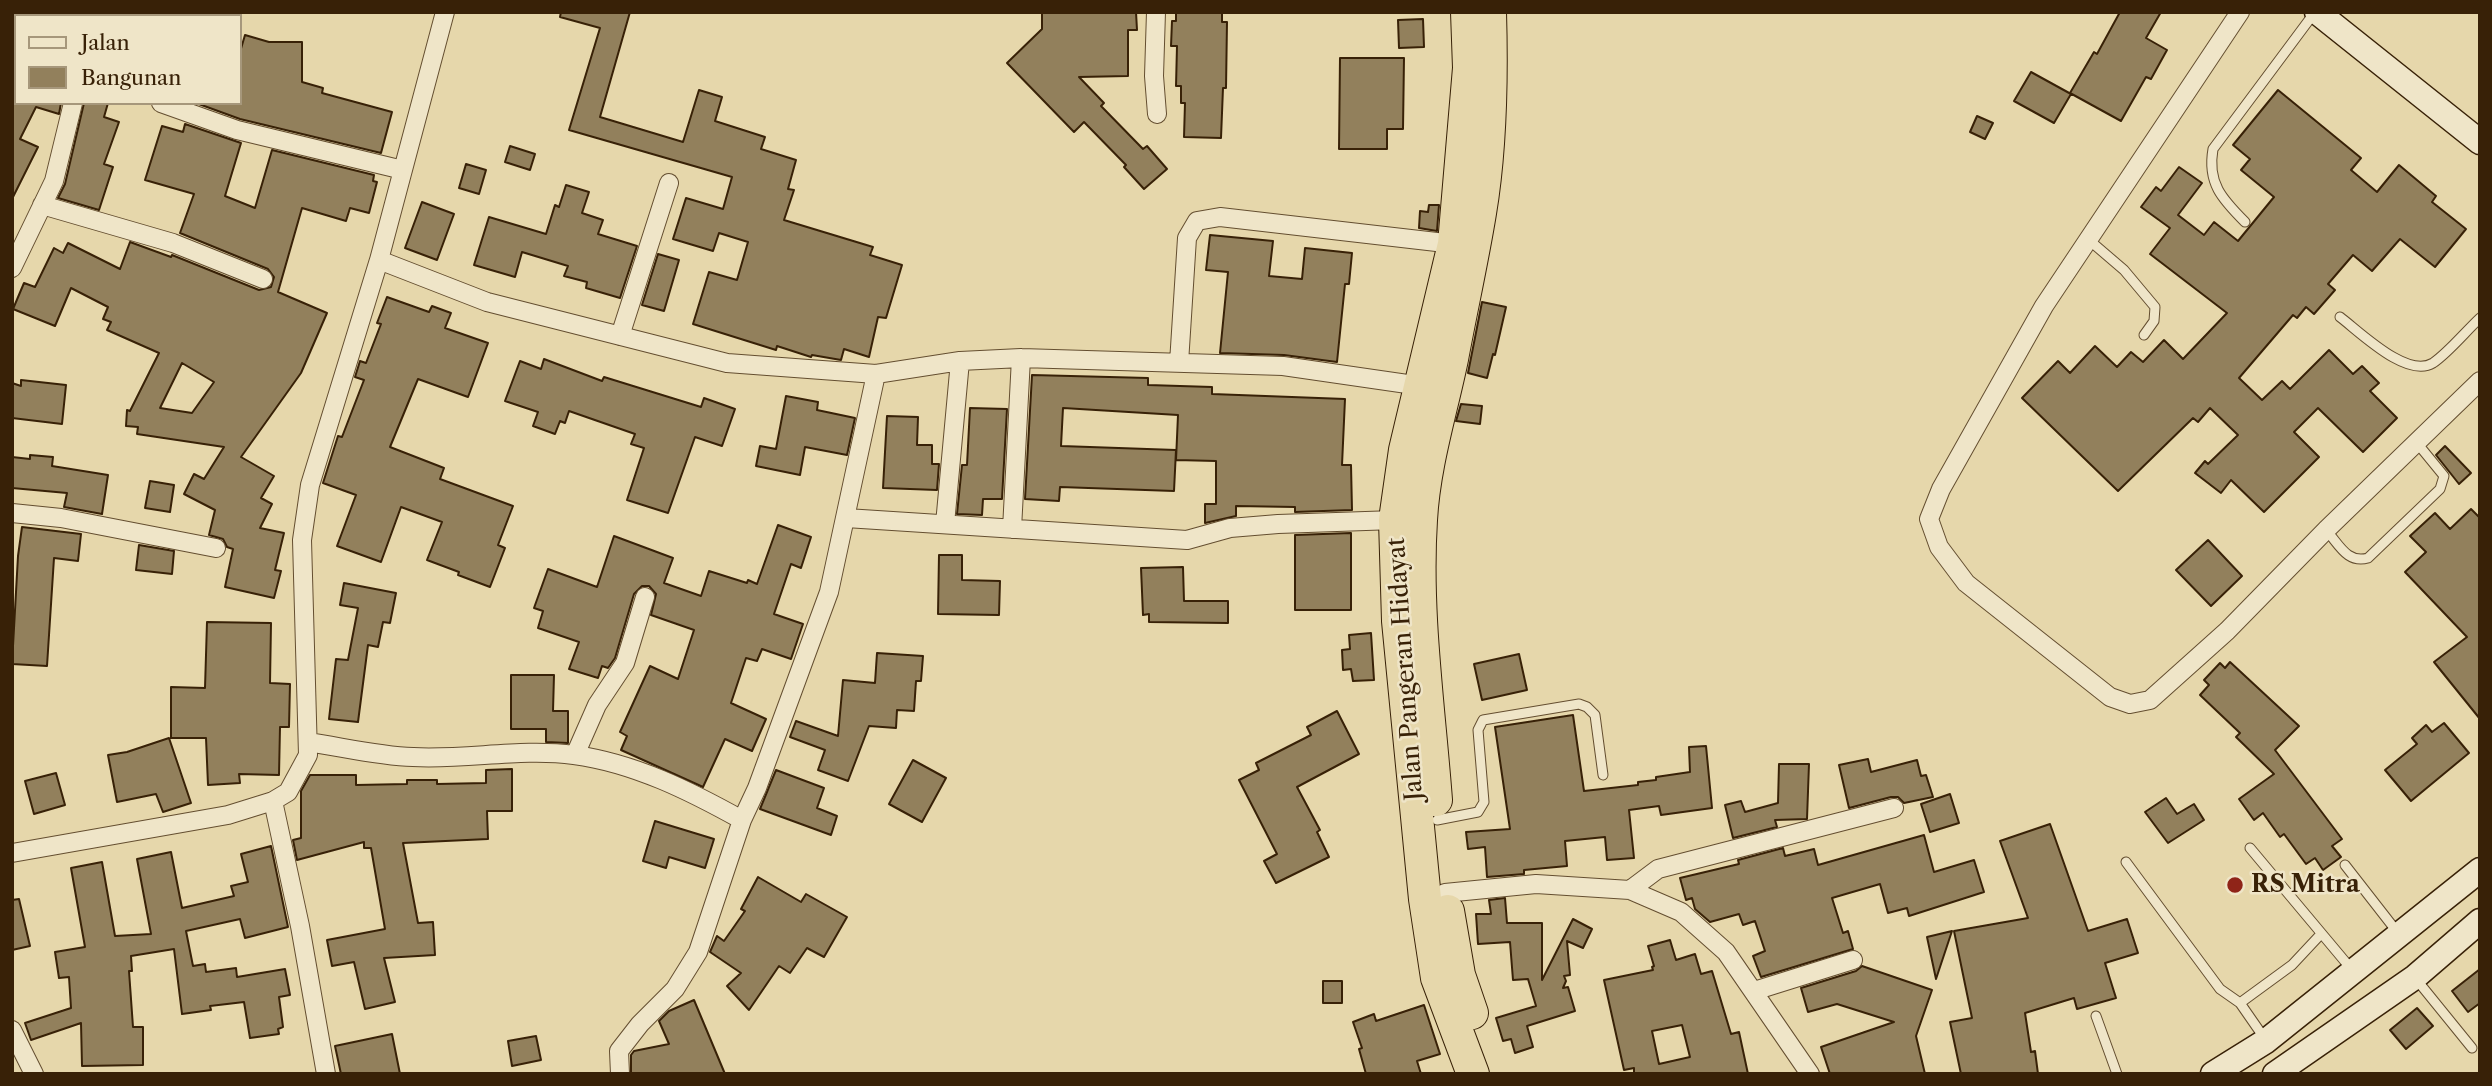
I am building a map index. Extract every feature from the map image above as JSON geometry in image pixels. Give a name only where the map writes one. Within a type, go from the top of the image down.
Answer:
[{"type":"highway","name":"Jalan Pangeran Hidayat","points":[[1467,12],[1475,155]]},
{"type":"highway","name":"Jalan Pangeran Hidayat","points":[[1473,1074],[1437,978],[1425,899],[1398,621],[1395,520],[1405,450],[1433,388],[1464,223],[1492,68],[1490,12]]},
{"type":"highway","name":"Jalan Pangeran Hidayat","points":[[1464,223],[1433,388],[1421,520],[1421,624],[1445,893],[1459,975],[1494,1074]]},
{"type":"main road","points":[[2316,12],[2480,142]]},
{"type":"main road","points":[[2213,1074],[2266,1041],[2480,870]]},
{"type":"main road","points":[[2276,1074],[2414,977],[2480,921]]},
{"type":"main road","points":[[2354,972],[2380,1002]]},
{"type":"street","points":[[12,853],[228,815],[273,801],[288,792],[308,755],[302,540],[310,485],[380,260],[445,12]]},
{"type":"street","points":[[1156,12],[1154,76],[1157,114]]},
{"type":"street","points":[[2240,12],[2044,306],[1941,489],[1929,519],[1939,547],[1966,583],[2110,697],[2130,704],[2150,700],[2227,631],[2326,530],[2480,381]]},
{"type":"street","points":[[12,268],[54,181],[73,105]]},
{"type":"street","points":[[167,105],[237,130],[403,170]]},
{"type":"street","points":[[620,336],[669,183]]},
{"type":"street","points":[[42,205],[173,243],[264,279]]},
{"type":"street","points":[[1179,363],[1186,238],[1198,221],[1220,217],[1464,223]]},
{"type":"street","points":[[380,260],[487,302],[727,363],[876,374],[960,361],[1021,358],[1283,366],[1433,388]]},
{"type":"street","points":[[1012,529],[1021,358]]},
{"type":"street","points":[[944,524],[960,361]]},
{"type":"street","points":[[620,1074],[619,1051],[640,1024],[675,989],[698,951],[742,820],[757,788],[828,592],[876,374]]},
{"type":"street","points":[[12,513],[61,518],[216,548]]},
{"type":"street","points":[[846,518],[1187,540],[1230,528],[1395,520]]},
{"type":"street","points":[[575,755],[597,705],[625,663],[645,597]]},
{"type":"street","points":[[308,742],[413,757],[575,755],[641,771],[742,820]]},
{"type":"street","points":[[273,801],[300,926],[326,1074]]},
{"type":"street","points":[[1630,890],[1658,869],[1894,808]]},
{"type":"street","points":[[1445,893],[1536,884],[1630,890],[1681,912],[1726,951],[1810,1074]]},
{"type":"street","points":[[1754,991],[1853,960]]},
{"type":"street","points":[[12,1030],[30,1073]]},
{"type":"lane","points":[[2245,222],[2224,201],[2209,169],[2213,149],[2316,12]]},
{"type":"lane","points":[[2089,240],[2124,270],[2155,307],[2154,321],[2144,335]]},
{"type":"lane","points":[[2340,317],[2397,360],[2414,366],[2431,364],[2480,318]]},
{"type":"lane","points":[[2326,530],[2351,558],[2368,558],[2440,489],[2443,482],[2444,476],[2417,443]]},
{"type":"lane","points":[[1437,820],[1478,812],[1482,807],[1484,802],[1478,730],[1483,720],[1579,704],[1587,707],[1595,715],[1603,775]]},
{"type":"lane","points":[[2250,848],[2354,972]]},
{"type":"lane","points":[[2126,862],[2220,989],[2240,1003],[2266,1041]]},
{"type":"lane","points":[[2345,865],[2399,934]]},
{"type":"lane","points":[[2240,1003],[2292,965],[2321,934]]},
{"type":"lane","points":[[2414,977],[2472,1048]]},
{"type":"lane","points":[[2096,1016],[2117,1074]]},
{"type":"building","points":[[561,12],[630,12],[600,117],[683,142],[699,90],[722,97],[715,121],[765,137],[761,149],[796,160],[788,189],[794,190],[784,220],[873,247],[870,255],[902,265],[886,318],[878,317],[869,357],[844,349],[841,360],[811,357],[777,346],[776,350],[693,324],[709,272],[737,280],[748,242],[719,233],[713,251],[673,239],[686,198],[723,209],[732,177],[569,130],[600,28],[560,17]]},
{"type":"building","points":[[1042,12],[1136,12],[1137,30],[1128,30],[1128,76],[1079,77],[1104,103],[1101,106],[1143,149],[1147,146],[1167,169],[1144,189],[1124,167],[1126,165],[1084,122],[1074,132],[1007,63],[1042,29]]},
{"type":"building","points":[[1176,12],[1222,12],[1222,22],[1227,22],[1226,88],[1223,88],[1221,138],[1184,137],[1185,103],[1181,103],[1181,86],[1176,86],[1177,46],[1171,46],[1172,21],[1176,21]]},
{"type":"building","points":[[2120,12],[2161,12],[2146,38],[2167,50],[2151,79],[2146,77],[2121,121],[2070,93],[2094,52],[2097,54]]},
{"type":"building","points":[[1423,19],[1424,47],[1399,48],[1398,20]]},
{"type":"building","points":[[245,35],[269,42],[302,42],[302,82],[323,88],[322,93],[392,112],[381,153],[240,119],[202,105],[242,105],[242,45]]},
{"type":"building","points":[[1340,58],[1404,58],[1403,129],[1387,129],[1387,149],[1339,149]]},
{"type":"building","points":[[2031,72],[2071,94],[2054,123],[2014,101]]},
{"type":"building","points":[[2278,90],[2361,158],[2351,170],[2377,192],[2399,165],[2436,196],[2432,202],[2466,229],[2435,267],[2400,239],[2372,271],[2353,255],[2328,284],[2335,290],[2314,314],[2306,307],[2297,318],[2293,315],[2239,378],[2262,400],[2282,381],[2290,389],[2329,350],[2353,374],[2362,366],[2379,383],[2370,391],[2397,418],[2363,452],[2318,408],[2294,432],[2319,457],[2264,512],[2231,480],[2221,493],[2195,473],[2205,461],[2208,464],[2238,435],[2210,408],[2198,422],[2193,418],[2118,491],[2022,398],[2058,361],[2070,373],[2095,346],[2117,367],[2131,352],[2143,362],[2164,340],[2183,359],[2227,313],[2150,254],[2170,228],[2141,207],[2156,187],[2161,191],[2179,167],[2202,183],[2178,215],[2204,235],[2214,222],[2238,241],[2274,197],[2241,170],[2250,159],[2233,145]]},
{"type":"building","points":[[12,103],[61,105],[59,114],[36,107],[20,139],[38,147],[12,199]]},
{"type":"building","points":[[84,105],[107,105],[104,117],[119,122],[104,164],[113,167],[99,210],[58,198],[65,184]]},
{"type":"building","points":[[1977,116],[1993,123],[1985,139],[1970,132]]},
{"type":"building","points":[[185,124],[241,143],[225,196],[255,208],[272,150],[374,175],[373,181],[377,182],[369,213],[350,208],[346,221],[302,208],[278,292],[327,313],[301,373],[241,457],[274,476],[261,498],[272,504],[260,528],[284,533],[275,570],[281,571],[274,598],[225,587],[233,549],[227,547],[223,539],[209,535],[215,510],[184,494],[194,474],[204,479],[224,447],[137,434],[138,427],[126,426],[127,410],[130,411],[159,353],[107,330],[111,322],[103,319],[108,307],[71,288],[55,326],[13,309],[24,283],[35,287],[54,248],[63,253],[68,243],[120,269],[130,242],[171,257],[172,255],[259,290],[271,287],[274,277],[268,269],[180,233],[194,194],[145,180],[162,126],[183,132]],"holes":[[[182,363],[214,382],[192,413],[160,408]]]},
{"type":"building","points":[[510,146],[535,154],[530,170],[505,162]]},
{"type":"building","points":[[466,164],[486,170],[479,194],[459,188]]},
{"type":"building","points":[[566,185],[589,192],[582,213],[603,220],[598,234],[637,246],[620,298],[586,288],[587,282],[564,276],[568,266],[522,252],[515,277],[474,265],[489,217],[546,234],[555,205],[559,207]]},
{"type":"building","points":[[422,202],[454,214],[437,260],[405,248]]},
{"type":"building","points":[[1429,205],[1439,205],[1437,231],[1419,228],[1420,211],[1428,212]]},
{"type":"building","points":[[1210,235],[1273,241],[1269,276],[1302,279],[1305,248],[1352,253],[1349,284],[1345,284],[1337,362],[1284,355],[1220,353],[1228,272],[1206,270]]},
{"type":"building","points":[[658,254],[679,260],[664,311],[642,305]]},
{"type":"building","points":[[387,297],[429,312],[432,306],[451,313],[445,328],[488,343],[468,397],[418,379],[390,447],[444,468],[440,479],[513,506],[498,545],[505,548],[490,587],[427,560],[442,522],[401,507],[381,562],[337,546],[356,495],[323,483],[338,436],[342,437],[364,380],[355,377],[360,361],[366,363],[381,324],[377,323]]},
{"type":"building","points":[[1482,302],[1506,307],[1487,378],[1468,373]]},
{"type":"building","points":[[544,359],[602,381],[604,377],[701,407],[704,398],[735,409],[722,446],[695,437],[668,513],[627,500],[644,448],[631,444],[635,434],[569,411],[565,423],[560,421],[555,434],[533,426],[538,412],[505,401],[520,361],[541,369]]},
{"type":"building","points":[[1032,375],[1148,378],[1148,385],[1212,387],[1212,394],[1345,399],[1342,465],[1351,465],[1352,510],[1295,512],[1295,507],[1236,506],[1236,516],[1205,523],[1205,504],[1216,504],[1216,461],[1176,460],[1178,415],[1063,408],[1061,446],[1176,450],[1174,491],[1060,487],[1059,501],[1025,499]]},
{"type":"building","points":[[21,380],[66,385],[62,424],[12,418],[12,383],[21,386]]},
{"type":"building","points":[[786,396],[818,402],[817,410],[855,418],[847,455],[805,447],[800,475],[756,466],[760,446],[776,449]]},
{"type":"building","points":[[1461,404],[1482,406],[1480,424],[1456,421]]},
{"type":"building","points":[[970,408],[1007,409],[1002,499],[983,499],[982,515],[957,514],[962,465],[967,465]]},
{"type":"building","points":[[887,416],[918,417],[917,445],[932,445],[932,464],[939,464],[937,490],[883,488]]},
{"type":"building","points":[[2445,446],[2471,473],[2459,484],[2436,455]]},
{"type":"building","points":[[30,455],[53,457],[52,466],[108,475],[102,514],[64,507],[67,493],[12,488],[12,457],[30,459]]},
{"type":"building","points":[[150,481],[174,485],[170,512],[145,508]]},
{"type":"building","points":[[2471,509],[2480,518],[2480,719],[2434,662],[2467,637],[2405,572],[2426,552],[2410,536],[2435,513],[2450,529]]},
{"type":"building","points":[[778,525],[811,537],[801,568],[791,564],[774,614],[803,624],[791,659],[762,649],[757,661],[746,658],[731,703],[766,719],[752,751],[725,739],[703,787],[621,750],[627,736],[620,732],[650,666],[678,679],[694,630],[651,615],[656,594],[649,586],[642,586],[634,594],[615,658],[608,668],[602,666],[598,678],[569,669],[579,642],[538,628],[543,611],[534,608],[548,569],[597,587],[614,536],[673,558],[664,583],[701,596],[709,571],[757,584]]},
{"type":"building","points":[[22,527],[81,534],[78,561],[54,558],[47,666],[12,664]]},
{"type":"building","points":[[1351,533],[1351,610],[1295,610],[1295,535]]},
{"type":"building","points":[[2208,540],[2242,576],[2211,606],[2176,570]]},
{"type":"building","points":[[139,545],[174,551],[172,574],[136,570]]},
{"type":"building","points":[[939,555],[962,555],[962,580],[1000,581],[999,615],[938,614]]},
{"type":"building","points":[[1183,567],[1184,601],[1228,601],[1228,623],[1149,622],[1149,614],[1143,615],[1141,568]]},
{"type":"building","points":[[344,583],[396,593],[390,623],[383,622],[378,647],[368,645],[358,722],[329,719],[336,659],[348,660],[358,608],[340,605]]},
{"type":"building","points":[[207,622],[271,623],[270,683],[290,684],[289,727],[280,727],[279,775],[239,774],[240,783],[208,785],[206,738],[171,738],[171,687],[205,688]]},
{"type":"building","points":[[1371,633],[1374,680],[1353,681],[1351,669],[1343,670],[1342,650],[1350,649],[1349,635]]},
{"type":"building","points":[[877,653],[923,656],[921,681],[916,681],[914,711],[897,710],[896,728],[869,726],[848,781],[818,770],[825,750],[790,737],[796,721],[838,736],[843,680],[875,683]]},
{"type":"building","points":[[1519,654],[1527,690],[1482,700],[1474,664]]},
{"type":"building","points":[[2230,662],[2299,726],[2275,750],[2342,839],[2332,846],[2341,857],[2323,870],[2315,858],[2306,864],[2284,834],[2280,837],[2263,813],[2254,820],[2239,799],[2274,774],[2236,737],[2240,733],[2200,695],[2209,685],[2204,680],[2220,663],[2225,668]]},
{"type":"building","points":[[511,675],[554,675],[553,711],[568,711],[568,743],[546,742],[546,729],[511,729]]},
{"type":"building","points":[[1337,711],[1359,754],[1297,787],[1320,830],[1317,832],[1329,857],[1276,883],[1264,861],[1277,854],[1239,780],[1259,770],[1256,763],[1311,735],[1307,727]]},
{"type":"building","points":[[1573,715],[1584,791],[1638,785],[1638,782],[1656,780],[1656,777],[1690,772],[1689,747],[1706,746],[1712,808],[1661,815],[1659,806],[1629,810],[1634,858],[1607,860],[1605,837],[1565,841],[1567,866],[1487,877],[1485,847],[1468,849],[1466,832],[1510,829],[1495,727]]},
{"type":"building","points":[[2444,723],[2469,753],[2411,801],[2385,770],[2417,744],[2412,738],[2426,725],[2432,732]]},
{"type":"building","points":[[169,738],[191,803],[163,812],[156,794],[117,802],[108,755],[127,752]]},
{"type":"building","points":[[1868,759],[1871,772],[1917,760],[1921,776],[1926,775],[1933,797],[1904,803],[1898,797],[1891,797],[1849,808],[1839,765]]},
{"type":"building","points":[[913,760],[946,778],[922,822],[889,804]]},
{"type":"building","points":[[1779,764],[1809,764],[1807,819],[1775,820],[1777,827],[1733,838],[1725,805],[1741,801],[1745,812],[1778,803]]},
{"type":"building","points":[[512,769],[512,811],[487,811],[488,839],[403,843],[418,923],[433,922],[435,955],[384,958],[395,1002],[365,1009],[354,962],[332,966],[327,940],[385,929],[371,848],[364,848],[364,842],[297,860],[293,840],[301,838],[301,791],[310,775],[356,775],[356,785],[407,784],[407,780],[437,780],[437,784],[486,783],[486,770]]},
{"type":"building","points":[[776,770],[824,788],[817,808],[837,816],[831,835],[760,809]]},
{"type":"building","points":[[56,773],[65,805],[34,814],[25,781]]},
{"type":"building","points":[[1950,794],[1959,823],[1930,832],[1921,804]]},
{"type":"building","points":[[2166,798],[2177,814],[2194,804],[2204,820],[2168,843],[2145,812]]},
{"type":"building","points":[[655,821],[714,839],[705,868],[669,857],[666,868],[643,861]]},
{"type":"building","points":[[2050,824],[2088,931],[2127,919],[2138,953],[2105,963],[2116,998],[2077,1009],[2074,998],[2025,1013],[2031,1052],[2035,1051],[2038,1074],[1961,1074],[1950,1022],[1972,1018],[1954,931],[2028,918],[2000,841]]},
{"type":"building","points":[[1924,835],[1934,872],[1974,860],[1984,892],[1909,916],[1907,908],[1888,913],[1880,884],[1832,898],[1843,933],[1848,931],[1853,949],[1761,977],[1753,956],[1765,951],[1755,921],[1743,925],[1739,914],[1710,922],[1695,909],[1692,898],[1686,900],[1680,878],[1739,864],[1738,860],[1783,848],[1785,856],[1814,849],[1818,865]]},
{"type":"building","points":[[271,846],[288,927],[245,938],[240,919],[186,931],[193,966],[205,964],[206,972],[236,968],[237,977],[285,969],[290,995],[279,997],[283,1027],[278,1029],[279,1034],[250,1038],[244,1002],[210,1006],[211,1010],[182,1014],[174,949],[131,956],[132,971],[129,971],[133,1027],[143,1027],[143,1065],[82,1066],[81,1023],[31,1040],[25,1023],[71,1008],[69,977],[59,978],[55,952],[85,947],[71,868],[102,862],[115,936],[151,934],[137,859],[171,852],[182,908],[234,896],[231,886],[248,882],[241,854]]},
{"type":"building","points":[[758,877],[801,902],[806,894],[847,917],[824,957],[807,948],[790,973],[779,966],[749,1010],[727,986],[741,973],[710,952],[717,936],[724,941],[745,911],[741,909]]},
{"type":"building","points":[[1505,898],[1507,923],[1542,923],[1542,980],[1573,919],[1592,929],[1583,948],[1567,941],[1570,975],[1564,976],[1566,981],[1563,988],[1568,987],[1575,1011],[1527,1026],[1533,1047],[1515,1053],[1511,1039],[1503,1041],[1496,1018],[1536,1006],[1528,979],[1513,980],[1510,942],[1478,944],[1476,914],[1491,914],[1489,900]]},
{"type":"building","points":[[19,899],[30,946],[12,950],[12,900]]},
{"type":"building","points":[[1952,931],[1936,979],[1927,937]]},
{"type":"building","points":[[1670,940],[1676,960],[1695,954],[1701,974],[1712,971],[1731,1034],[1739,1032],[1748,1074],[1634,1074],[1634,1068],[1624,1070],[1604,980],[1653,970],[1648,946]],"holes":[[[1682,1025],[1690,1057],[1659,1064],[1652,1031]]]},
{"type":"building","points":[[1862,966],[1932,990],[1916,1036],[1925,1074],[1830,1074],[1821,1047],[1894,1022],[1837,1004],[1808,1012],[1801,988],[1856,971]]},
{"type":"building","points":[[2480,969],[2480,1003],[2468,1012],[2452,991]]},
{"type":"building","points":[[1323,981],[1342,981],[1342,1003],[1323,1003]]},
{"type":"building","points":[[694,1000],[725,1074],[631,1074],[631,1055],[634,1051],[669,1044],[659,1021],[669,1011]]},
{"type":"building","points":[[1424,1005],[1440,1054],[1417,1061],[1421,1074],[1366,1074],[1359,1049],[1362,1048],[1353,1022],[1374,1014],[1376,1021]]},
{"type":"building","points":[[2417,1008],[2433,1026],[2406,1049],[2390,1030]]},
{"type":"building","points":[[392,1034],[400,1074],[341,1074],[335,1046]]},
{"type":"building","points":[[536,1036],[541,1060],[512,1066],[508,1041]]},
{"type":"place","name":"RS Mitra","points":[[2235,885]]}]
